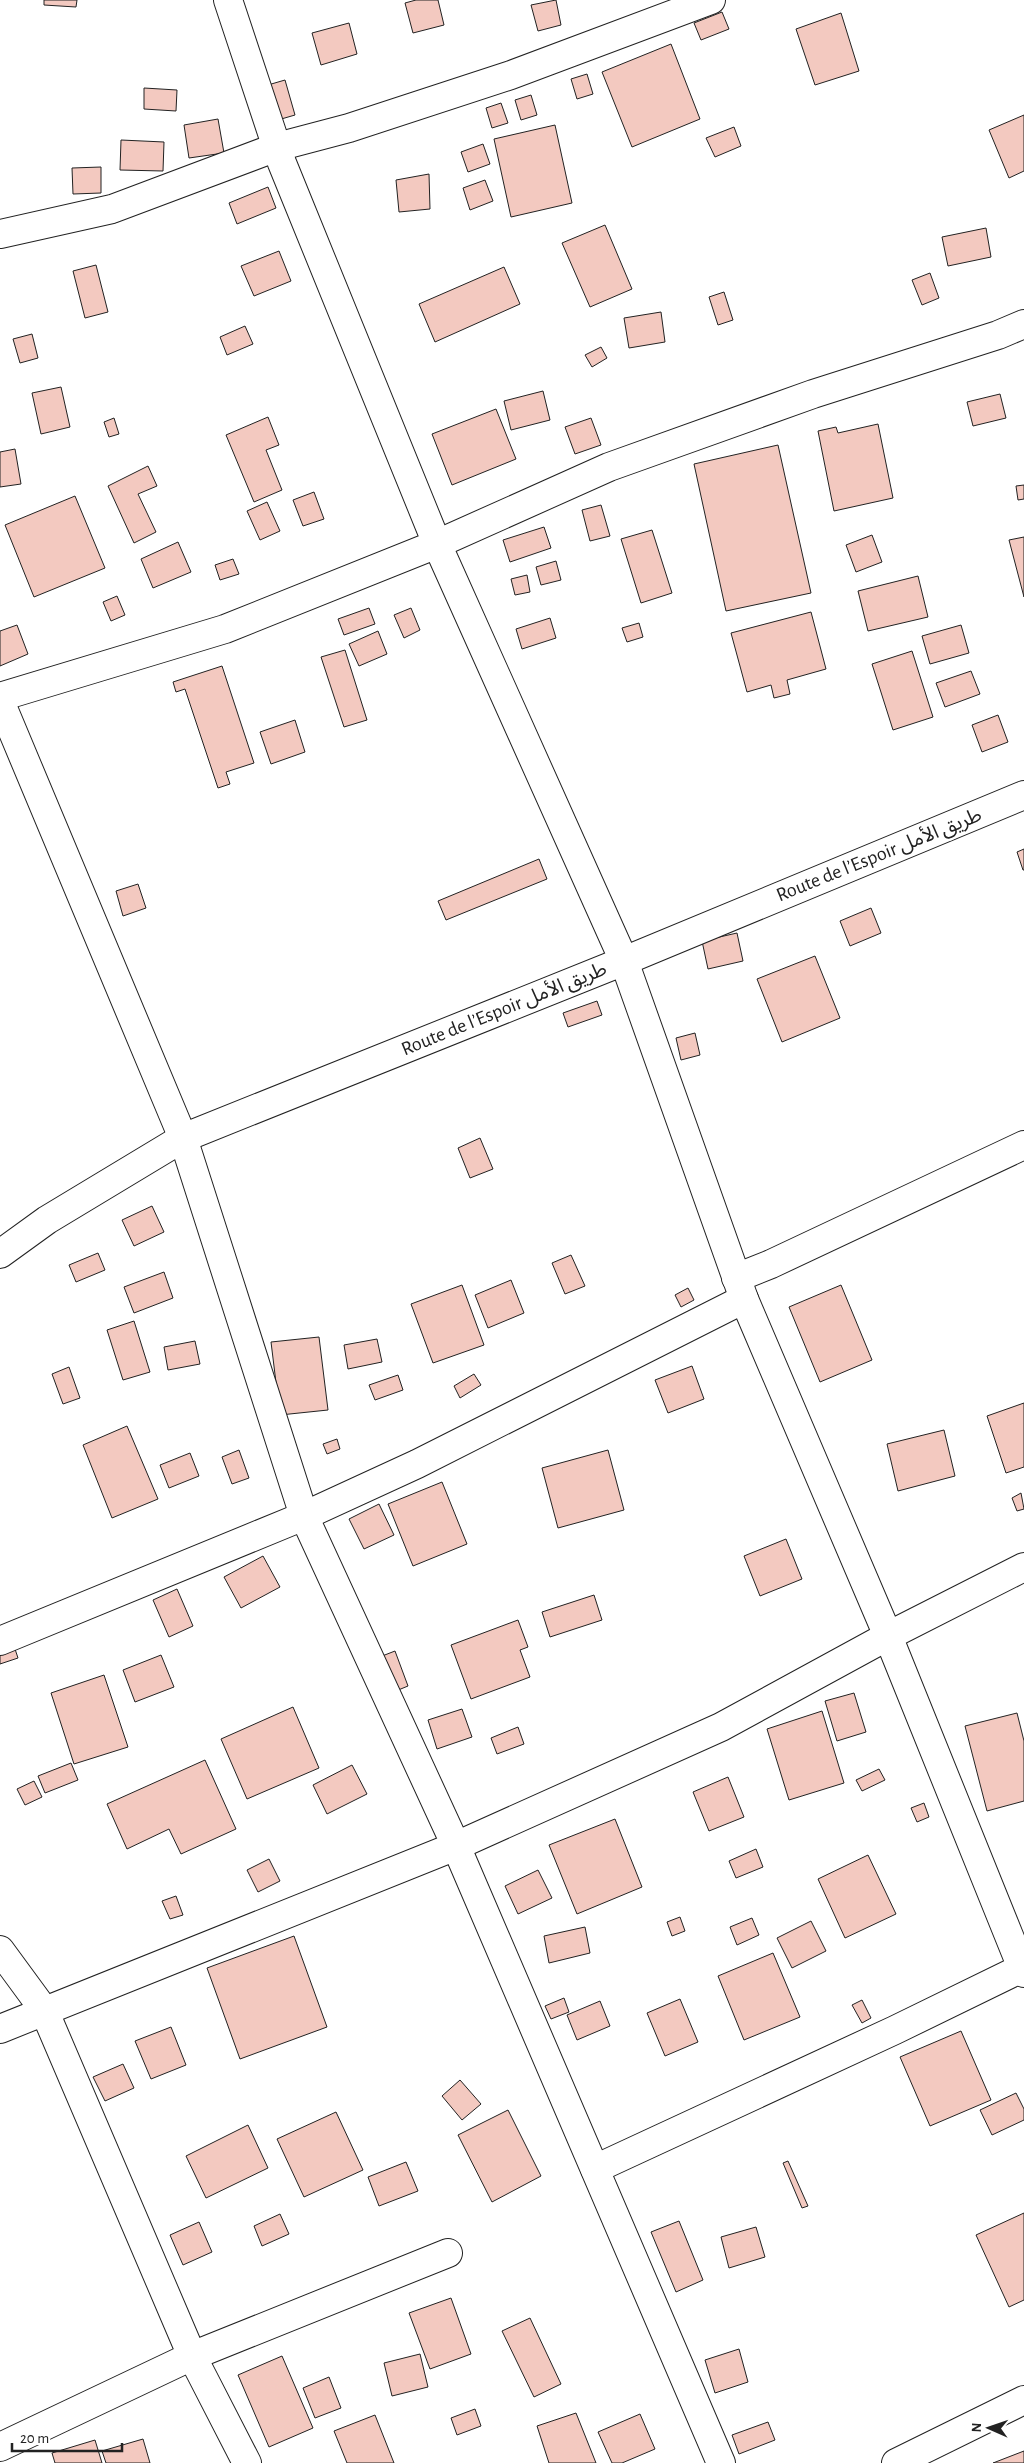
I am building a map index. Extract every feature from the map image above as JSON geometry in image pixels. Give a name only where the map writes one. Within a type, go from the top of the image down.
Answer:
[{"type":"main road","points":[[228,0],[277,147],[437,544],[624,960],[740,1289],[888,1636],[1023,1970],[595,2169]]},
{"type":"main road","points":[[0,234],[112,209],[277,147],[349,128],[511,75],[711,0]]},
{"type":"main road","points":[[721,2463],[456,1846],[304,1516],[183,1138],[2,712],[224,629],[437,544],[609,467],[814,394],[998,335],[1024,324]]},
{"type":"main road","name":"Route de l’Espoir طريق الأمل","points":[[0,1254],[47,1220],[183,1138],[624,960],[1024,795]]},
{"type":"main road","points":[[0,1640],[304,1516],[417,1464],[740,1289],[771,1264],[1024,1145]]},
{"type":"main road","points":[[0,2029],[456,1846],[721,1727],[888,1636],[1024,1567]]},
{"type":"main road","points":[[0,1950],[44,2010],[192,2356],[248,2463]]},
{"type":"main road","points":[[0,2447],[192,2356],[448,2253]]},
{"type":"main road","points":[[896,2463],[1024,2400]]},
{"type":"building","points":[[44,0],[77,0],[76,7],[44,5]]},
{"type":"building","points":[[416,0],[438,0],[444,25],[413,33],[405,3]]},
{"type":"building","points":[[556,0],[561,25],[538,31],[531,5]]},
{"type":"building","points":[[722,12],[729,29],[701,40],[694,23]]},
{"type":"building","points":[[841,13],[859,71],[815,85],[796,29]]},
{"type":"building","points":[[349,23],[357,54],[321,65],[312,33]]},
{"type":"building","points":[[671,44],[700,119],[632,147],[602,72]]},
{"type":"building","points":[[587,74],[593,94],[577,99],[571,79]]},
{"type":"building","points":[[285,80],[295,115],[271,122],[261,87]]},
{"type":"building","points":[[144,88],[177,90],[176,111],[144,109]]},
{"type":"building","points":[[531,95],[537,115],[521,120],[515,100]]},
{"type":"building","points":[[501,103],[508,123],[492,128],[486,108]]},
{"type":"building","points":[[1024,115],[1024,171],[1009,178],[989,130]]},
{"type":"building","points":[[218,119],[224,153],[189,158],[184,125]]},
{"type":"building","points":[[555,125],[572,203],[511,217],[494,139]]},
{"type":"building","points":[[734,127],[741,146],[715,157],[706,138]]},
{"type":"building","points":[[121,140],[164,142],[163,171],[120,170]]},
{"type":"building","points":[[483,144],[490,164],[468,172],[461,152]]},
{"type":"building","points":[[101,167],[101,193],[73,194],[72,168]]},
{"type":"building","points":[[429,174],[430,209],[399,212],[396,180]]},
{"type":"building","points":[[485,180],[493,201],[470,210],[463,188]]},
{"type":"building","points":[[268,187],[276,208],[237,224],[229,203]]},
{"type":"building","points":[[605,225],[632,289],[590,307],[562,243]]},
{"type":"building","points":[[986,228],[991,257],[948,266],[942,237]]},
{"type":"building","points":[[279,251],[291,281],[254,296],[241,266]]},
{"type":"building","points":[[96,265],[108,312],[85,318],[73,271]]},
{"type":"building","points":[[504,267],[520,304],[435,342],[419,304]]},
{"type":"building","points":[[930,273],[939,298],[922,305],[912,280]]},
{"type":"building","points":[[724,292],[733,320],[718,325],[709,297]]},
{"type":"building","points":[[661,312],[665,342],[629,348],[624,318]]},
{"type":"building","points":[[245,326],[253,344],[227,355],[220,337]]},
{"type":"building","points":[[32,334],[38,358],[20,363],[13,339]]},
{"type":"building","points":[[601,347],[607,358],[592,367],[585,355]]},
{"type":"building","points":[[61,387],[70,427],[41,434],[32,393]]},
{"type":"building","points":[[543,391],[550,420],[511,430],[504,401]]},
{"type":"building","points":[[1000,394],[1006,418],[973,426],[967,402]]},
{"type":"building","points":[[496,409],[516,459],[452,485],[432,434]]},
{"type":"building","points":[[268,417],[279,445],[266,450],[282,490],[254,502],[226,435]]},
{"type":"building","points":[[114,418],[119,434],[109,437],[104,422]]},
{"type":"building","points":[[591,418],[601,445],[575,454],[565,427]]},
{"type":"building","points":[[878,424],[893,498],[834,511],[818,431],[836,427],[838,433]]},
{"type":"building","points":[[778,445],[811,593],[726,611],[694,464]]},
{"type":"building","points":[[15,449],[21,484],[0,487],[0,452]]},
{"type":"building","points":[[148,466],[157,486],[138,494],[156,532],[134,543],[108,486]]},
{"type":"building","points":[[1024,485],[1024,499],[1018,500],[1016,486]]},
{"type":"building","points":[[314,492],[324,519],[303,526],[293,500]]},
{"type":"building","points":[[75,496],[105,568],[34,597],[5,525]]},
{"type":"building","points":[[267,502],[280,531],[260,540],[247,511]]},
{"type":"building","points":[[601,505],[610,536],[590,541],[582,510]]},
{"type":"building","points":[[544,527],[551,548],[510,562],[503,540]]},
{"type":"building","points":[[652,530],[672,593],[641,603],[621,539]]},
{"type":"building","points":[[872,535],[882,562],[856,572],[846,545]]},
{"type":"building","points":[[1024,537],[1024,597],[1009,540]]},
{"type":"building","points":[[178,542],[191,572],[153,588],[141,559]]},
{"type":"building","points":[[233,559],[239,574],[220,580],[215,565]]},
{"type":"building","points":[[556,561],[561,580],[541,585],[536,567]]},
{"type":"building","points":[[527,575],[530,592],[515,595],[511,579]]},
{"type":"building","points":[[918,576],[928,617],[868,631],[858,591]]},
{"type":"building","points":[[117,596],[125,615],[111,621],[103,602]]},
{"type":"building","points":[[369,608],[375,624],[344,635],[338,619]]},
{"type":"building","points":[[411,608],[420,630],[404,638],[394,615]]},
{"type":"building","points":[[811,612],[826,669],[787,680],[790,694],[774,698],[771,685],[747,692],[731,633]]},
{"type":"building","points":[[550,618],[556,638],[522,649],[516,629]]},
{"type":"building","points":[[639,623],[643,637],[627,642],[622,628]]},
{"type":"building","points":[[17,625],[28,654],[0,666],[0,631]]},
{"type":"building","points":[[961,625],[969,653],[930,664],[922,636]]},
{"type":"building","points":[[378,631],[387,654],[359,666],[349,644]]},
{"type":"building","points":[[345,650],[367,720],[344,727],[321,657]]},
{"type":"building","points":[[912,651],[933,717],[893,730],[872,664]]},
{"type":"building","points":[[222,666],[254,763],[226,772],[230,784],[218,788],[185,689],[176,692],[173,682]]},
{"type":"building","points":[[971,671],[980,694],[945,707],[936,683]]},
{"type":"building","points":[[998,715],[1008,742],[982,752],[972,725]]},
{"type":"building","points":[[295,720],[305,752],[271,764],[260,732]]},
{"type":"building","points":[[1024,849],[1024,870],[1023,870],[1017,852]]},
{"type":"building","points":[[539,859],[547,879],[446,920],[438,901]]},
{"type":"building","points":[[138,884],[146,908],[123,916],[116,891]]},
{"type":"building","points":[[871,908],[881,933],[850,946],[840,921]]},
{"type":"building","points":[[737,933],[743,961],[708,969],[702,941]]},
{"type":"building","points":[[815,956],[840,1018],[782,1042],[757,979]]},
{"type":"building","points":[[597,1001],[602,1015],[568,1027],[563,1013]]},
{"type":"building","points":[[695,1033],[700,1055],[681,1060],[676,1038]]},
{"type":"building","points":[[480,1138],[493,1169],[470,1178],[458,1148]]},
{"type":"building","points":[[152,1206],[164,1232],[134,1246],[122,1220]]},
{"type":"building","points":[[98,1253],[105,1270],[76,1282],[69,1265]]},
{"type":"building","points":[[571,1255],[585,1286],[565,1294],[552,1263]]},
{"type":"building","points":[[164,1272],[173,1298],[134,1313],[124,1287]]},
{"type":"building","points":[[511,1280],[524,1313],[488,1328],[475,1295]]},
{"type":"building","points":[[462,1285],[484,1345],[433,1363],[411,1304]]},
{"type":"building","points":[[841,1285],[872,1360],[820,1382],[789,1307]]},
{"type":"building","points":[[688,1288],[694,1300],[681,1307],[675,1295]]},
{"type":"building","points":[[134,1321],[150,1372],[123,1380],[107,1330]]},
{"type":"building","points":[[319,1337],[328,1410],[280,1415],[271,1342]]},
{"type":"building","points":[[377,1339],[382,1362],[348,1369],[344,1345]]},
{"type":"building","points":[[195,1341],[200,1364],[168,1370],[164,1347]]},
{"type":"building","points":[[692,1366],[704,1399],[668,1413],[655,1380]]},
{"type":"building","points":[[69,1367],[80,1398],[63,1404],[52,1374]]},
{"type":"building","points":[[474,1374],[481,1385],[460,1398],[454,1386]]},
{"type":"building","points":[[398,1375],[403,1390],[375,1400],[369,1385]]},
{"type":"building","points":[[1024,1403],[1024,1467],[1006,1473],[987,1416]]},
{"type":"building","points":[[127,1426],[158,1499],[112,1518],[83,1445]]},
{"type":"building","points":[[944,1430],[955,1476],[898,1491],[887,1444]]},
{"type":"building","points":[[337,1439],[340,1449],[327,1454],[323,1444]]},
{"type":"building","points":[[239,1450],[249,1478],[232,1484],[222,1457]]},
{"type":"building","points":[[608,1450],[624,1510],[558,1528],[542,1468]]},
{"type":"building","points":[[190,1453],[199,1476],[169,1488],[160,1465]]},
{"type":"building","points":[[442,1482],[467,1544],[413,1566],[388,1504]]},
{"type":"building","points":[[1021,1493],[1024,1509],[1017,1511],[1012,1498]]},
{"type":"building","points":[[379,1504],[394,1535],[364,1549],[349,1519]]},
{"type":"building","points":[[786,1539],[802,1579],[760,1596],[744,1556]]},
{"type":"building","points":[[263,1556],[280,1587],[241,1608],[224,1577]]},
{"type":"building","points":[[177,1589],[193,1626],[169,1637],[153,1600]]},
{"type":"building","points":[[594,1595],[602,1620],[550,1637],[542,1612]]},
{"type":"building","points":[[518,1620],[528,1647],[520,1650],[530,1677],[471,1699],[451,1645]]},
{"type":"building","points":[[13,1643],[18,1658],[0,1664],[0,1647]]},
{"type":"building","points":[[395,1651],[408,1686],[391,1693],[377,1658]]},
{"type":"building","points":[[161,1655],[174,1687],[135,1702],[123,1670]]},
{"type":"building","points":[[104,1675],[128,1747],[74,1764],[51,1693]]},
{"type":"building","points":[[854,1693],[866,1732],[837,1741],[825,1701]]},
{"type":"building","points":[[293,1707],[319,1768],[247,1799],[221,1739]]},
{"type":"building","points":[[462,1709],[472,1737],[437,1749],[428,1720]]},
{"type":"building","points":[[822,1711],[844,1783],[789,1800],[767,1729]]},
{"type":"building","points":[[1017,1713],[1024,1741],[1024,1801],[987,1811],[965,1726]]},
{"type":"building","points":[[518,1727],[524,1744],[497,1754],[491,1738]]},
{"type":"building","points":[[205,1760],[236,1829],[181,1854],[169,1829],[127,1849],[107,1804]]},
{"type":"building","points":[[71,1763],[78,1780],[45,1793],[38,1776]]},
{"type":"building","points":[[352,1765],[367,1794],[327,1814],[313,1785]]},
{"type":"building","points":[[879,1769],[885,1780],[862,1791],[856,1780]]},
{"type":"building","points":[[728,1777],[744,1817],[709,1831],[693,1792]]},
{"type":"building","points":[[34,1781],[42,1797],[25,1805],[17,1789]]},
{"type":"building","points":[[924,1803],[929,1817],[917,1822],[911,1808]]},
{"type":"building","points":[[615,1819],[642,1887],[577,1914],[549,1845]]},
{"type":"building","points":[[756,1849],[763,1867],[736,1878],[729,1861]]},
{"type":"building","points":[[868,1855],[896,1914],[845,1938],[818,1879]]},
{"type":"building","points":[[269,1859],[280,1881],[258,1892],[247,1870]]},
{"type":"building","points":[[538,1870],[552,1898],[518,1914],[505,1886]]},
{"type":"building","points":[[176,1896],[183,1915],[170,1919],[162,1901]]},
{"type":"building","points":[[680,1917],[685,1931],[672,1936],[667,1922]]},
{"type":"building","points":[[752,1918],[759,1935],[737,1945],[730,1927]]},
{"type":"building","points":[[811,1921],[826,1951],[792,1968],[777,1938]]},
{"type":"building","points":[[585,1927],[590,1953],[549,1963],[544,1936]]},
{"type":"building","points":[[294,1936],[327,2027],[240,2059],[207,1968]]},
{"type":"building","points":[[773,1953],[800,2017],[744,2040],[718,1976]]},
{"type":"building","points":[[564,1998],[569,2012],[551,2019],[545,2006]]},
{"type":"building","points":[[680,1999],[698,2042],[665,2056],[647,2013]]},
{"type":"building","points":[[862,2000],[871,2018],[862,2023],[852,2005]]},
{"type":"building","points":[[600,2001],[610,2026],[577,2040],[567,2015]]},
{"type":"building","points":[[171,2027],[186,2065],[151,2079],[135,2041]]},
{"type":"building","points":[[961,2031],[991,2100],[930,2126],[900,2057]]},
{"type":"building","points":[[123,2064],[134,2088],[105,2101],[93,2077]]},
{"type":"building","points":[[460,2080],[481,2104],[462,2120],[442,2096]]},
{"type":"building","points":[[1016,2093],[1024,2109],[1024,2120],[992,2135],[980,2110]]},
{"type":"building","points":[[508,2110],[541,2176],[492,2202],[458,2135]]},
{"type":"building","points":[[336,2112],[363,2170],[304,2197],[277,2139]]},
{"type":"building","points":[[248,2125],[268,2168],[206,2198],[186,2156]]},
{"type":"building","points":[[788,2161],[808,2206],[802,2208],[783,2163]]},
{"type":"building","points":[[406,2162],[418,2191],[379,2206],[368,2177]]},
{"type":"building","points":[[1024,2213],[1024,2300],[1009,2307],[976,2235]]},
{"type":"building","points":[[280,2214],[289,2234],[262,2246],[254,2226]]},
{"type":"building","points":[[679,2221],[703,2280],[676,2292],[651,2232]]},
{"type":"building","points":[[199,2222],[212,2252],[183,2265],[170,2235]]},
{"type":"building","points":[[756,2227],[765,2257],[729,2268],[721,2237]]},
{"type":"building","points":[[451,2298],[471,2354],[430,2369],[409,2313]]},
{"type":"building","points":[[530,2318],[561,2384],[534,2397],[502,2331]]},
{"type":"building","points":[[739,2349],[748,2382],[715,2393],[705,2360]]},
{"type":"building","points":[[420,2354],[428,2387],[392,2396],[384,2363]]},
{"type":"building","points":[[282,2356],[313,2428],[269,2447],[238,2375]]},
{"type":"building","points":[[329,2377],[341,2408],[315,2418],[303,2388]]},
{"type":"building","points":[[475,2409],[481,2426],[457,2435],[451,2418]]},
{"type":"building","points":[[576,2413],[596,2463],[549,2463],[537,2426]]},
{"type":"building","points":[[640,2414],[655,2449],[622,2463],[612,2463],[598,2432]]},
{"type":"building","points":[[375,2415],[394,2463],[347,2463],[334,2431]]},
{"type":"building","points":[[768,2422],[775,2440],[739,2454],[732,2435]]},
{"type":"building","points":[[143,2439],[150,2463],[106,2463],[102,2451]]},
{"type":"building","points":[[95,2440],[102,2463],[55,2463],[52,2453]]},
{"type":"building","points":[[1024,2451],[1024,2463],[993,2463]]}]
